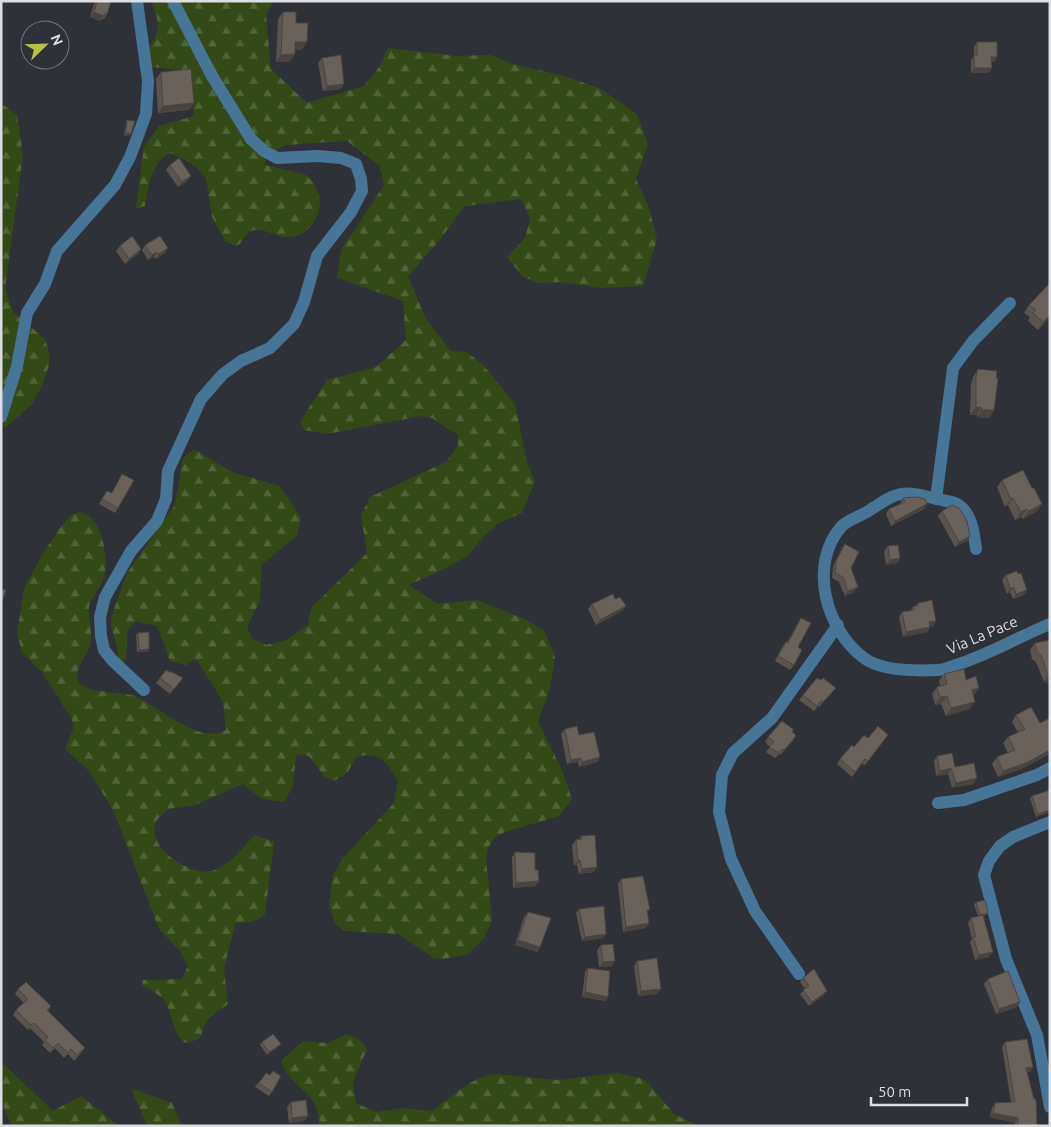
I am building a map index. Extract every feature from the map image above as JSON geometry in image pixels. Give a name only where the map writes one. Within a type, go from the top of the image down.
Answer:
[{"type":"street","points":[[1,417],[17,366],[27,313],[45,284],[57,251],[115,185],[130,157],[146,114],[148,81],[137,1]]},
{"type":"street","points":[[144,690],[104,650],[100,617],[105,597],[131,551],[157,521],[166,499],[168,471],[201,399],[223,374],[241,361],[270,348],[294,324],[304,302],[317,256],[351,212],[362,192],[361,179],[356,164],[341,158],[318,156],[276,158],[264,151],[251,139],[212,76],[173,1]]},
{"type":"street","points":[[936,498],[953,368],[973,342],[1010,303]]},
{"type":"street","name":"Via La Pace","points":[[976,549],[973,529],[966,512],[956,504],[913,493],[895,494],[870,511],[842,526],[827,552],[823,576],[828,605],[846,640],[865,659],[887,668],[939,670],[973,660],[1050,624]]},
{"type":"street","points":[[799,974],[755,912],[730,859],[719,812],[722,775],[733,753],[772,718],[838,625]]},
{"type":"street","points":[[938,803],[964,800],[1037,775],[1050,768]]},
{"type":"street","points":[[1050,822],[1013,837],[1000,846],[989,861],[984,875],[1006,959],[1036,1035],[1050,1107]]},
{"type":"green space","points":[[151,1],[273,1],[266,15],[271,69],[307,103],[364,86],[380,66],[388,48],[456,56],[490,55],[516,65],[564,76],[599,88],[637,114],[648,144],[636,179],[649,208],[657,239],[643,286],[601,288],[560,282],[539,283],[523,277],[507,257],[525,238],[530,218],[521,199],[465,206],[438,242],[408,276],[426,319],[451,351],[467,352],[484,366],[515,404],[527,463],[535,481],[522,513],[499,523],[484,536],[468,556],[409,585],[438,604],[477,600],[522,618],[544,630],[555,657],[549,692],[538,721],[562,770],[572,799],[559,816],[505,832],[494,838],[488,848],[486,859],[492,918],[489,928],[484,938],[467,955],[443,959],[434,958],[398,934],[344,931],[335,923],[329,904],[333,875],[343,858],[394,803],[398,780],[386,763],[377,757],[356,757],[348,772],[334,781],[325,777],[309,756],[296,754],[293,786],[284,802],[262,799],[243,784],[195,805],[167,809],[155,824],[158,842],[172,858],[192,869],[211,871],[224,866],[255,835],[274,842],[265,914],[255,920],[235,924],[224,968],[228,1004],[208,1019],[201,1036],[197,1040],[186,1043],[177,1034],[166,1002],[158,994],[142,985],[143,980],[182,979],[188,966],[181,952],[159,929],[114,812],[90,772],[65,749],[74,727],[71,717],[42,672],[22,653],[17,632],[25,586],[44,552],[70,516],[79,512],[87,515],[94,521],[99,530],[103,540],[106,562],[103,580],[89,607],[91,641],[78,671],[79,682],[91,689],[134,696],[179,723],[204,733],[215,734],[226,730],[223,702],[199,663],[195,659],[185,665],[170,661],[157,626],[136,621],[128,629],[124,663],[120,661],[111,625],[114,609],[127,573],[175,505],[183,459],[186,455],[194,450],[232,472],[280,486],[301,517],[297,536],[262,564],[260,600],[247,627],[252,638],[266,645],[286,640],[308,625],[312,607],[367,553],[361,515],[370,497],[446,462],[458,446],[458,435],[432,418],[421,416],[327,434],[304,430],[300,421],[327,380],[376,367],[406,340],[403,301],[337,278],[341,250],[384,185],[380,166],[347,141],[285,145],[265,158],[265,165],[304,174],[311,180],[318,192],[320,202],[317,217],[307,230],[294,237],[283,237],[264,231],[253,230],[248,233],[240,244],[235,246],[225,241],[212,217],[206,178],[195,166],[171,153],[164,157],[155,168],[149,183],[145,206],[136,209],[144,147],[159,126],[194,116],[189,71],[151,67],[149,47],[158,30],[158,24]]},
{"type":"green space","points":[[1,103],[17,115],[23,155],[5,289],[13,312],[45,339],[50,355],[49,366],[40,390],[31,405],[6,427],[1,425]]},
{"type":"green space","points":[[346,1034],[360,1040],[367,1049],[353,1082],[356,1103],[376,1112],[401,1108],[432,1111],[469,1084],[494,1074],[558,1080],[617,1073],[640,1078],[647,1082],[674,1114],[699,1126],[316,1126],[319,1124],[315,1104],[290,1077],[281,1061],[303,1041],[328,1043]]},
{"type":"green space","points":[[1,1062],[53,1111],[81,1096],[119,1126],[12,1126],[1,1102]]},
{"type":"green space","points":[[131,1088],[172,1103],[182,1126],[147,1126]]},
{"type":"building","points":[[97,1],[111,1],[107,14],[105,13],[104,16],[94,12]]},
{"type":"building","points":[[283,12],[296,12],[296,23],[308,23],[307,42],[295,42],[295,54],[281,55]]},
{"type":"building","points":[[977,42],[997,42],[997,57],[991,57],[992,68],[974,68]]},
{"type":"building","points":[[341,55],[344,84],[327,86],[322,58]]},
{"type":"building","points":[[191,69],[194,103],[163,106],[161,72]]},
{"type":"building","points":[[127,120],[135,121],[131,134],[126,133]]},
{"type":"building","points":[[179,158],[191,176],[182,182],[170,165]]},
{"type":"building","points":[[132,236],[141,249],[129,259],[120,246]]},
{"type":"building","points":[[160,236],[168,248],[159,254],[157,252],[152,255],[145,245]]},
{"type":"building","points":[[1050,283],[1050,315],[1043,322],[1033,313],[1036,310],[1029,305]]},
{"type":"building","points":[[978,369],[997,371],[996,378],[998,378],[994,410],[982,410],[982,408],[976,407],[976,376]]},
{"type":"building","points":[[1023,470],[1042,504],[1029,511],[1027,509],[1021,512],[1013,498],[1011,499],[1002,480]]},
{"type":"building","points":[[122,474],[134,480],[118,508],[102,499],[107,491],[112,493]]},
{"type":"building","points":[[916,497],[925,499],[927,504],[895,521],[889,509],[905,502],[903,498]]},
{"type":"building","points":[[952,505],[959,508],[967,521],[970,536],[959,542],[942,511]]},
{"type":"building","points":[[845,544],[859,552],[851,568],[858,587],[848,591],[843,577],[835,573],[836,561]]},
{"type":"building","points":[[898,545],[900,558],[890,560],[888,546]]},
{"type":"building","points":[[1017,571],[1018,574],[1021,573],[1027,590],[1016,594],[1014,587],[1010,589],[1006,575]]},
{"type":"building","points":[[1,589],[6,590],[1,605]]},
{"type":"building","points":[[613,594],[615,599],[620,597],[626,606],[600,620],[592,604]]},
{"type":"building","points":[[932,600],[936,621],[929,622],[930,627],[906,632],[902,612],[914,610],[913,607],[918,606],[918,603]]},
{"type":"building","points":[[801,618],[811,623],[798,647],[802,650],[794,665],[778,656],[786,642],[788,643]]},
{"type":"building","points":[[149,632],[149,649],[139,650],[138,633]]},
{"type":"building","points":[[1050,640],[1050,676],[1041,655],[1037,652],[1035,643]]},
{"type":"building","points":[[964,669],[966,680],[976,676],[979,688],[972,690],[975,702],[951,708],[947,696],[940,697],[937,687],[947,684],[944,674]]},
{"type":"building","points":[[166,670],[183,678],[174,689],[160,678]]},
{"type":"building","points":[[817,678],[821,680],[823,678],[836,688],[817,706],[803,695]]},
{"type":"building","points":[[1031,707],[1040,723],[1050,718],[1050,750],[1026,763],[1003,771],[997,757],[1015,750],[1008,737],[1025,729],[1016,715]]},
{"type":"building","points":[[782,721],[794,730],[792,731],[796,736],[779,753],[769,747],[774,742],[768,737]]},
{"type":"building","points":[[577,726],[579,735],[594,732],[600,757],[582,762],[581,758],[571,760],[565,729]]},
{"type":"building","points":[[878,726],[888,735],[868,761],[865,759],[855,772],[840,759],[852,745],[854,747],[864,735],[868,738]]},
{"type":"building","points":[[952,753],[955,767],[974,763],[977,778],[956,783],[951,768],[940,771],[937,756]]},
{"type":"building","points":[[1050,790],[1050,810],[1038,814],[1032,796]]},
{"type":"building","points":[[595,835],[597,867],[582,869],[580,860],[578,860],[576,840],[582,839],[581,836]]},
{"type":"building","points":[[515,852],[535,853],[535,870],[538,870],[539,881],[516,883]]},
{"type":"building","points":[[643,876],[650,910],[647,910],[649,923],[626,927],[621,879]]},
{"type":"building","points":[[985,900],[988,913],[980,915],[976,902]]},
{"type":"building","points":[[604,906],[606,934],[585,937],[579,909]]},
{"type":"building","points":[[528,912],[551,918],[540,947],[518,940]]},
{"type":"building","points":[[983,915],[993,952],[979,955],[973,937],[976,937],[971,918]]},
{"type":"building","points":[[613,944],[615,961],[603,962],[601,945]]},
{"type":"building","points":[[657,958],[661,989],[641,991],[637,961]]},
{"type":"building","points":[[588,968],[610,971],[608,997],[585,992]]},
{"type":"building","points":[[814,969],[827,991],[812,1002],[803,990],[809,986],[803,978]]},
{"type":"building","points":[[1008,971],[1020,1002],[999,1009],[988,979]]},
{"type":"building","points":[[26,982],[51,1006],[47,1010],[85,1048],[77,1055],[71,1049],[68,1053],[58,1043],[53,1048],[45,1040],[48,1037],[34,1023],[31,1025],[16,1010],[28,999],[18,989]]},
{"type":"building","points":[[273,1034],[281,1044],[269,1052],[262,1042]]},
{"type":"building","points":[[1027,1039],[1033,1067],[1026,1068],[1034,1099],[1036,1099],[1037,1126],[1018,1126],[1018,1118],[993,1113],[995,1103],[1015,1102],[1005,1042]]},
{"type":"building","points":[[273,1071],[281,1076],[272,1092],[259,1083],[266,1073],[270,1075]]},
{"type":"building","points":[[306,1100],[308,1116],[292,1118],[291,1102]]}]
